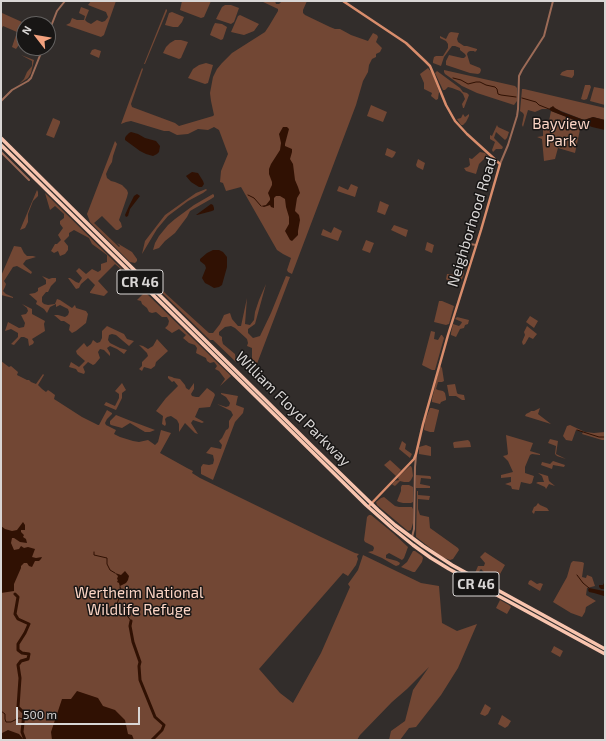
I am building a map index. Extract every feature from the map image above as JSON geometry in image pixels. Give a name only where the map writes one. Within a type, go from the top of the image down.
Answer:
[{"type":"highway","name":"William Floyd Parkway","points":[[1,138],[369,505],[412,538],[452,565],[605,649]]},
{"type":"highway","name":"William Floyd Parkway","points":[[1,145],[401,536],[431,558],[469,581],[605,654]]},
{"type":"main road","points":[[343,1],[405,43],[425,61],[433,73],[446,105],[455,121],[500,164]]},
{"type":"main road","name":"Neighborhood Road","points":[[369,505],[412,461],[416,454],[444,348],[500,164]]},
{"type":"street","points":[[55,16],[64,1]]},
{"type":"street","name":"Neighborhood Road","points":[[500,164],[517,116],[519,76],[544,36],[553,1]]},
{"type":"street","points":[[1,101],[12,90],[31,78],[40,56]]},
{"type":"street","points":[[1,152],[29,180]]},
{"type":"street","points":[[470,244],[476,245]]},
{"type":"street","points":[[412,538],[414,529],[416,454]]},
{"type":"street","points":[[412,461],[415,467]]},
{"type":"green space","points":[[91,1],[116,1],[104,35],[101,37],[66,25],[70,23],[72,18],[84,20],[85,16],[79,13],[81,7],[89,10],[85,20],[87,22],[91,24],[97,20],[102,22],[105,21],[108,17],[106,12],[88,5]]},
{"type":"green space","points":[[182,1],[211,1],[204,17],[201,18],[180,10]]},
{"type":"green space","points":[[261,1],[275,1],[276,4],[279,4],[282,1],[307,1],[303,10],[305,15],[330,27],[340,29],[368,41],[373,33],[377,35],[378,37],[376,42],[382,48],[380,52],[376,54],[376,57],[372,59],[369,65],[368,72],[363,81],[356,105],[292,274],[287,270],[291,258],[277,250],[241,187],[226,191],[223,183],[220,182],[221,171],[228,154],[219,130],[214,127],[208,130],[198,129],[188,134],[177,135],[169,131],[164,131],[131,121],[121,124],[142,68],[143,69],[131,104],[132,107],[175,123],[179,126],[213,116],[210,93],[213,77],[217,69],[232,53],[265,32],[278,11],[278,9]]},
{"type":"green space","points":[[225,5],[231,5],[239,8],[234,22],[231,24],[216,19],[222,7]]},
{"type":"green space","points":[[166,9],[167,11],[144,64]]},
{"type":"green space","points":[[172,12],[184,17],[178,27],[165,25],[169,13]]},
{"type":"green space","points":[[2,13],[16,19],[16,32],[3,26],[1,28]]},
{"type":"green space","points":[[240,15],[259,24],[254,31],[244,35],[231,32],[238,16]]},
{"type":"green space","points":[[215,23],[222,24],[227,27],[223,39],[221,40],[210,35]]},
{"type":"green space","points":[[451,32],[459,33],[457,39],[458,42],[464,46],[477,49],[475,52],[470,51],[467,54],[470,64],[480,68],[480,73],[470,73],[446,65],[449,55],[462,58],[466,56],[460,48],[455,46],[452,46],[444,57],[441,66],[433,63],[434,57],[443,56],[448,48],[446,41],[440,38],[440,36],[446,39]]},
{"type":"green space","points":[[16,35],[16,49],[12,47]]},
{"type":"green space","points":[[175,40],[188,42],[181,58],[179,59],[163,53],[166,47]]},
{"type":"green space","points":[[95,49],[101,51],[99,58],[90,54],[92,50]]},
{"type":"green space","points":[[23,56],[34,60],[31,73],[28,78],[19,84],[32,66],[32,61]]},
{"type":"green space","points":[[206,63],[213,65],[208,83],[205,84],[188,78],[193,69]]},
{"type":"green space","points":[[428,68],[432,73],[439,92],[438,99],[436,100],[431,96],[432,93],[424,89],[424,83],[420,74]]},
{"type":"green space","points":[[444,70],[515,86],[517,88],[517,101],[514,105],[477,93],[462,86],[445,74]]},
{"type":"green space","points":[[574,70],[574,75],[572,78],[560,75],[562,72]]},
{"type":"green space","points":[[437,71],[469,95],[464,108],[462,104],[465,99],[463,94],[460,91],[448,87],[443,90],[435,73]]},
{"type":"green space","points":[[585,85],[590,85],[591,87],[587,99],[584,100],[581,99]]},
{"type":"green space","points":[[594,87],[605,89],[605,105],[590,101]]},
{"type":"green space","points":[[522,89],[605,108],[605,120],[593,117],[584,120],[551,107],[549,109],[542,109],[535,112],[528,110],[523,127],[524,115],[520,111]]},
{"type":"green space","points":[[371,105],[387,112],[383,122],[367,116]]},
{"type":"green space","name":"Bayview Park","points":[[551,111],[577,121],[581,125],[575,153],[558,148],[555,159],[544,161],[542,139],[537,137],[543,136],[543,127],[546,120],[549,121]]},
{"type":"green space","points":[[463,114],[465,117],[469,114],[469,116],[466,122],[461,125],[457,119],[461,118]]},
{"type":"green space","points":[[53,118],[60,121],[54,138],[46,135]]},
{"type":"green space","points":[[497,125],[498,127],[509,132],[505,140],[496,132],[494,138],[503,147],[502,149],[496,149],[493,152],[492,150],[495,142],[490,139],[490,135],[492,136]]},
{"type":"green space","points":[[115,141],[117,144],[112,162],[106,174],[107,178],[122,185],[128,193],[119,220],[122,227],[116,230],[102,216],[94,223],[119,247],[120,246],[117,243],[132,252],[137,259],[135,263],[130,262],[90,222],[87,214]]},
{"type":"green space","points":[[387,148],[396,152],[392,158],[385,155]]},
{"type":"green space","points":[[480,152],[485,153],[487,156],[479,164],[476,174],[466,171],[464,168],[470,165],[469,158],[472,159]]},
{"type":"green space","points":[[418,159],[425,163],[423,170],[416,165]]},
{"type":"green space","points":[[351,184],[358,187],[355,197],[337,191],[339,186],[348,190]]},
{"type":"green space","points":[[206,189],[207,190],[203,193],[188,201],[168,216],[157,229],[142,254],[145,241],[165,215],[196,193]]},
{"type":"green space","points":[[37,190],[38,196],[33,201],[28,214],[28,222],[25,228],[20,230]]},
{"type":"green space","points":[[45,193],[125,272],[126,274],[121,280],[118,279],[118,276],[123,271],[115,264],[98,281],[108,292],[104,296],[90,293],[95,285],[88,278],[79,288],[76,289],[68,278],[79,283],[82,278],[76,271],[79,268],[86,274],[92,269],[98,272],[101,270],[101,264],[107,262],[107,255],[92,244],[89,238],[74,230],[69,233],[69,236],[64,241],[68,246],[68,250],[65,254],[60,256],[58,251],[54,253],[51,251],[55,244],[61,240],[58,235],[63,228],[60,221],[64,218],[64,214],[55,206],[50,210]]},
{"type":"green space","points":[[213,194],[214,197],[190,211],[175,233],[159,248],[153,250],[159,236],[168,225],[194,205]]},
{"type":"green space","points":[[380,201],[389,205],[385,215],[377,212]]},
{"type":"green space","points":[[394,225],[408,230],[406,237],[391,230]]},
{"type":"green space","points":[[334,227],[342,231],[338,241],[321,235],[323,229],[331,233]]},
{"type":"green space","points":[[366,240],[374,243],[370,253],[362,250]]},
{"type":"green space","points":[[427,242],[434,245],[432,253],[425,250]]},
{"type":"green space","points":[[14,246],[21,247],[27,256],[36,257],[26,260],[23,264],[32,272],[31,274],[17,266],[13,267],[4,281],[6,284],[3,291],[13,298],[1,295],[1,276]]},
{"type":"green space","points":[[464,270],[462,279],[459,281],[453,279],[448,281],[446,279],[447,274],[456,275],[458,272]]},
{"type":"green space","points":[[143,271],[209,333],[213,333],[220,324],[224,315],[230,313],[232,319],[238,326],[241,326],[247,298],[245,324],[250,325],[254,320],[259,300],[266,284],[255,324],[248,329],[248,333],[253,338],[260,336],[286,276],[290,277],[255,369],[252,363],[252,348],[247,346],[247,339],[235,328],[231,326],[225,327],[219,332],[219,335],[222,337],[223,344],[235,354],[236,362],[213,340],[210,340],[142,273]]},
{"type":"green space","points":[[42,276],[49,279],[56,278],[56,281],[48,292],[46,292],[42,297],[42,302],[44,304],[55,304],[57,299],[72,308],[75,305],[76,308],[86,311],[88,314],[86,323],[76,331],[72,333],[69,330],[70,325],[64,321],[61,321],[54,315],[65,317],[68,315],[68,309],[60,305],[56,307],[56,304],[50,307],[47,313],[36,304],[37,301],[29,294],[35,293],[38,291],[38,288],[46,284],[46,280]]},
{"type":"green space","points":[[145,292],[231,376],[220,386],[225,379],[219,371],[215,369],[217,366],[215,363],[210,363],[206,358],[196,353],[197,348],[195,345],[189,343],[183,338],[186,335],[179,329],[172,333],[165,328],[169,321],[167,317],[162,317],[156,312],[149,312],[141,301],[137,300]]},
{"type":"green space","points":[[439,301],[454,306],[449,324],[446,325],[434,322]]},
{"type":"green space","points":[[22,304],[32,309],[32,314],[45,321],[45,331],[32,339],[34,342],[29,346],[28,339],[24,337],[21,337],[14,345],[11,344],[18,337],[18,333],[11,329],[5,331],[8,322],[19,328],[24,327],[25,323],[21,315],[26,314],[28,311]]},
{"type":"green space","points":[[530,316],[538,321],[534,328],[526,322]]},
{"type":"green space","points":[[457,317],[469,320],[468,324],[465,325],[464,328],[460,329],[456,337],[451,335],[453,324],[459,326],[462,322],[455,319]]},
{"type":"green space","points":[[107,326],[124,334],[127,339],[134,341],[129,346],[116,335],[109,335],[108,340],[110,343],[127,350],[124,354],[110,346],[107,348],[110,356],[104,350],[100,349],[98,352],[100,358],[95,364],[93,365],[88,362],[83,367],[85,372],[84,374],[69,367],[71,362],[79,367],[85,361],[77,354],[76,351],[84,343],[87,347],[93,340],[97,343],[100,342],[102,338],[102,331]]},
{"type":"green space","points":[[527,326],[537,334],[533,339],[529,337],[523,345],[522,342],[525,335],[524,332]]},
{"type":"green space","points":[[431,331],[435,332],[434,339],[438,340],[441,335],[444,338],[435,370],[422,365]]},
{"type":"green space","points":[[157,339],[168,351],[156,362],[155,366],[151,369],[144,367],[142,371],[139,369],[142,366],[142,362],[148,356],[139,345],[148,349],[153,346]]},
{"type":"green space","name":"Wertheim National Wildlife Refuge","points":[[1,361],[9,367],[11,366],[18,372],[17,375],[36,384],[43,374],[44,375],[38,385],[42,389],[46,392],[48,390],[55,395],[54,399],[82,417],[98,425],[107,410],[112,413],[105,423],[116,430],[114,434],[120,437],[139,442],[148,440],[155,445],[158,442],[161,430],[171,433],[160,453],[193,471],[192,473],[200,478],[359,554],[357,556],[358,559],[356,565],[348,576],[343,573],[259,669],[280,693],[293,703],[321,653],[350,587],[348,584],[358,570],[363,555],[421,583],[439,586],[442,623],[457,631],[477,624],[458,668],[441,695],[416,727],[409,728],[400,740],[389,740],[391,731],[405,721],[413,690],[429,667],[392,702],[357,740],[1,740]]},
{"type":"green space","points":[[440,366],[442,368],[444,381],[438,382],[436,389],[445,393],[446,400],[440,404],[432,402],[432,399]]},
{"type":"green space","points":[[168,376],[180,379],[189,390],[194,383],[194,389],[191,394],[192,396],[199,397],[207,388],[214,393],[215,395],[210,407],[199,408],[195,417],[204,422],[202,423],[193,420],[191,423],[198,434],[185,423],[179,432],[179,424],[177,420],[171,416],[165,419],[165,426],[162,424],[163,416],[156,411],[178,386],[174,381],[172,382],[168,378]]},
{"type":"green space","points":[[122,383],[126,390],[122,393],[122,398],[116,410],[104,405],[106,402],[115,406],[119,398],[119,394],[115,391]]},
{"type":"green space","points":[[455,384],[457,393],[464,395],[465,400],[462,400],[456,396],[449,396],[447,385]]},
{"type":"green space","points":[[221,393],[238,396],[236,405],[244,408],[243,413],[235,422],[213,480],[201,474],[201,467],[203,464],[213,464],[213,455],[206,453],[211,447],[221,449],[222,445],[219,441],[228,429],[229,421],[233,415],[231,411],[217,404],[226,407],[229,406],[230,403]]},
{"type":"green space","points":[[430,408],[439,410],[434,432],[424,430],[425,421]]},
{"type":"green space","points":[[540,408],[538,414],[551,424],[525,416],[531,411]]},
{"type":"green space","points":[[116,415],[155,430],[145,432],[130,423],[122,428],[111,425],[110,421]]},
{"type":"green space","points":[[570,425],[585,432],[605,432],[605,440],[582,434],[583,432],[576,430],[572,441],[566,440],[563,436],[567,426]]},
{"type":"green space","points":[[506,435],[533,443],[530,451],[540,454],[530,455],[525,467],[525,473],[534,476],[532,483],[521,482],[519,490],[512,489],[511,486],[505,484],[511,482],[511,477],[501,478],[501,475],[513,472],[508,461],[503,456],[508,454]]},
{"type":"green space","points":[[550,439],[558,441],[556,454],[566,459],[555,454],[556,446],[548,443]]},
{"type":"green space","points":[[468,440],[471,447],[454,448],[454,442]]},
{"type":"green space","points":[[402,441],[406,444],[405,449],[412,454],[410,458],[399,449]]},
{"type":"green space","points":[[426,445],[431,447],[431,456],[419,454],[419,447]]},
{"type":"green space","points":[[390,460],[401,470],[396,476],[384,465]]},
{"type":"green space","points":[[553,461],[565,465],[564,467],[553,465],[552,469],[541,465],[542,462],[550,464]]},
{"type":"green space","points":[[410,466],[412,468],[413,476],[411,480],[409,482],[400,481],[395,486],[393,485],[392,484],[395,481],[399,480],[399,476]]},
{"type":"green space","points":[[538,473],[548,476],[549,481],[555,486],[549,484],[546,489],[545,487],[536,483],[544,482],[542,476]]},
{"type":"green space","points":[[416,475],[430,476],[431,479],[421,478],[420,484],[430,486],[430,488],[416,488]]},
{"type":"green space","points":[[402,485],[409,485],[413,487],[413,502],[403,503],[397,501]]},
{"type":"green space","points":[[417,491],[418,495],[430,496],[429,500],[418,499],[418,509],[420,515],[429,517],[430,528],[458,548],[459,550],[453,559],[450,560],[442,557],[416,537]]},
{"type":"green space","points":[[384,497],[395,506],[412,507],[413,523],[411,530],[408,531],[377,505],[376,502]]},
{"type":"green space","points":[[538,503],[547,508],[549,511],[535,511],[534,514],[532,512]]},
{"type":"green space","points":[[369,515],[393,533],[408,547],[402,560],[389,553],[386,555],[386,558],[397,561],[400,563],[399,565],[396,566],[368,552],[373,551],[374,548],[364,540],[367,517]]},
{"type":"green space","points":[[413,551],[423,558],[415,572],[401,567],[407,562]]},
{"type":"green space","points":[[485,552],[505,565],[493,584],[483,579],[484,572],[481,569],[477,574],[475,573],[478,566],[484,566],[485,563],[480,557]]},
{"type":"green space","points":[[573,561],[584,563],[582,577],[586,578],[587,575],[592,577],[595,586],[587,588],[586,595],[596,601],[586,607],[582,617],[571,613],[553,602],[567,577]]},
{"type":"green space","points":[[531,580],[537,584],[543,584],[540,591],[528,584]]},
{"type":"green space","points":[[500,600],[511,607],[507,614],[496,608]]},
{"type":"green space","points":[[554,646],[563,651],[560,657],[551,652]]},
{"type":"green space","points":[[485,704],[491,708],[485,716],[480,714]]},
{"type":"green space","points":[[502,715],[511,721],[505,728],[498,724]]},
{"type":"shaded area","points":[[553,106],[562,112],[584,120],[593,117],[605,120],[605,130],[592,127],[551,111],[549,109]]},
{"type":"shaded area","points":[[283,127],[287,127],[289,129],[285,146],[292,149],[290,159],[293,164],[295,180],[300,193],[297,198],[295,211],[299,215],[300,220],[298,235],[292,241],[285,231],[289,224],[289,217],[285,199],[280,196],[276,196],[274,198],[274,208],[270,205],[264,207],[261,206],[266,205],[270,200],[268,193],[272,182],[269,169],[280,150],[281,143],[279,134]]},
{"type":"shaded area","points":[[131,132],[156,141],[160,146],[159,152],[153,156],[140,151],[125,140],[126,136]]},
{"type":"shaded area","points":[[192,172],[198,173],[204,184],[202,187],[199,187],[191,182],[186,176]]},
{"type":"shaded area","points":[[137,194],[140,196],[126,217],[125,215],[129,206],[134,196]]},
{"type":"shaded area","points":[[211,204],[213,205],[214,210],[196,215]]},
{"type":"shaded area","points":[[213,250],[223,252],[227,257],[227,267],[222,285],[214,288],[205,283],[202,278],[206,268],[200,261],[200,259],[207,253]]},
{"type":"shaded area","points":[[23,522],[25,525],[25,530],[21,530],[21,532],[27,543],[20,542],[12,538],[11,543],[14,550],[19,549],[21,546],[24,548],[28,547],[35,549],[32,557],[42,557],[39,561],[35,561],[32,567],[27,563],[24,563],[21,566],[14,584],[14,591],[1,593],[1,526],[12,531],[17,530]]},
{"type":"shaded area","points":[[125,571],[129,576],[126,583],[120,586],[121,588],[117,582],[118,576],[115,573],[121,575]]},
{"type":"shaded area","points":[[604,583],[605,589],[601,589],[599,585],[603,585]]},
{"type":"shaded area","points":[[589,588],[604,591],[605,589],[605,597],[589,592],[588,590]]},
{"type":"shaded area","points":[[77,691],[98,698],[103,706],[115,710],[125,720],[128,734],[132,735],[134,740],[52,740],[51,732],[62,699],[71,699]]},
{"type":"shaded area","points":[[8,730],[19,734],[24,740],[1,740],[1,732],[2,733]]},
{"type":"waterway","points":[[453,78],[468,84],[480,82],[495,87],[498,94],[516,97]]},
{"type":"waterway","points":[[522,98],[536,102],[539,105],[549,109]]},
{"type":"waterway","points":[[248,195],[254,198],[261,206]]},
{"type":"waterway","points":[[577,430],[599,437],[605,437]]},
{"type":"waterway","points":[[94,552],[94,555],[107,558],[107,564],[110,570],[115,573]]},
{"type":"waterway","points":[[577,575],[589,588]]},
{"type":"waterway","points":[[120,587],[121,592],[117,604],[131,621]]},
{"type":"waterway","points":[[15,594],[18,597],[15,614],[18,619],[29,624],[18,644],[18,650],[22,653],[29,654],[28,659],[21,661],[18,665],[20,678],[18,707],[24,713],[22,732],[25,740]]},
{"type":"waterway","points":[[131,621],[130,626],[133,642],[140,662],[140,680],[155,717],[164,725],[162,730],[152,740]]},
{"type":"waterway","points":[[1,711],[5,714],[6,722],[11,722],[19,718],[23,719]]}]
